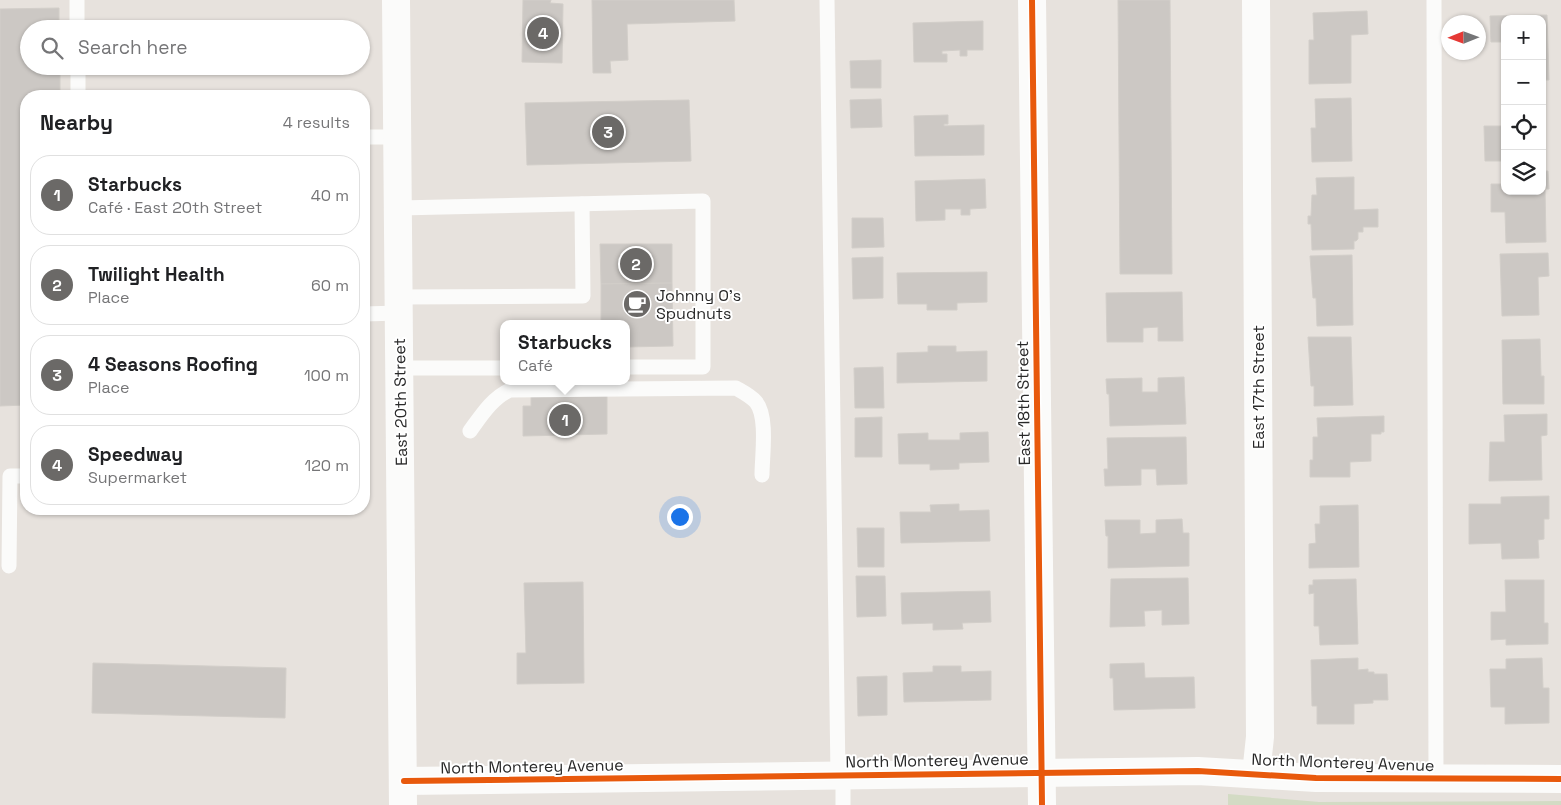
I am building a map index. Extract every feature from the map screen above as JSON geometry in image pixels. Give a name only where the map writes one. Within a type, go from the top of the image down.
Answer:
[{"type":"street","name":"East 20th Street","points":[[396,0],[404,793]]},
{"type":"street","name":"East 18th Street","points":[[1032,0],[1042,805]]},
{"type":"street","name":"East 17th Street","points":[[1256,0],[1260,737],[1256,774]]},
{"type":"street","name":"North Monterey Avenue","points":[[404,793],[841,776],[1041,772],[1198,771],[1316,778],[1561,779]]},
{"type":"lane","points":[[77,0],[77,20]]},
{"type":"lane","points":[[827,0],[843,805]]},
{"type":"lane","points":[[1434,0],[1436,779]]},
{"type":"lane","points":[[78,75],[78,90]]},
{"type":"lane","points":[[370,137],[398,137]]},
{"type":"lane","points":[[398,208],[703,201],[703,367],[630,367]]},
{"type":"lane","points":[[370,312],[399,305],[583,296],[582,204]]},
{"type":"lane","points":[[400,368],[500,368]]},
{"type":"lane","points":[[470,431],[494,400],[510,390],[736,388],[756,402],[761,411],[763,420],[762,475]]},
{"type":"lane","points":[[9,566],[10,476],[20,476]]},
{"type":"green space","points":[[1228,794],[1319,802],[1561,801],[1561,805],[1228,805]]},
{"type":"building","points":[[523,0],[551,0],[550,3],[563,4],[562,63],[522,62]]},
{"type":"building","points":[[592,0],[734,0],[735,21],[627,24],[628,60],[610,61],[611,73],[593,73]]},
{"type":"building","points":[[1118,0],[1170,0],[1172,274],[1120,274]]},
{"type":"building","points":[[59,8],[59,20],[20,20],[20,75],[60,75],[60,90],[20,90],[20,405],[0,406],[0,9]]},
{"type":"building","points":[[1367,11],[1368,34],[1351,35],[1351,83],[1309,84],[1309,40],[1314,40],[1313,13]]},
{"type":"building","points":[[1547,15],[1549,80],[1546,80]]},
{"type":"building","points":[[1490,16],[1501,16],[1501,42],[1491,42]]},
{"type":"building","points":[[983,21],[983,50],[967,50],[967,56],[960,56],[960,50],[942,51],[942,54],[947,54],[947,62],[914,62],[913,23]]},
{"type":"building","points":[[881,60],[881,88],[851,88],[850,61]]},
{"type":"building","points":[[1351,98],[1352,161],[1312,162],[1311,128],[1316,128],[1315,99]]},
{"type":"building","points":[[881,99],[882,127],[851,128],[850,100]]},
{"type":"building","points":[[689,100],[691,161],[527,165],[525,103]]},
{"type":"building","points":[[948,115],[948,124],[944,124],[944,126],[984,125],[984,155],[915,156],[914,116]]},
{"type":"building","points":[[1484,126],[1501,126],[1501,161],[1485,161]]},
{"type":"building","points":[[1546,171],[1548,171],[1549,189],[1546,189]]},
{"type":"building","points":[[1354,177],[1354,210],[1378,209],[1378,227],[1363,227],[1363,232],[1358,232],[1358,239],[1354,241],[1354,249],[1312,250],[1311,224],[1308,224],[1308,216],[1311,216],[1312,195],[1317,195],[1316,178]]},
{"type":"building","points":[[985,179],[986,208],[970,209],[970,215],[961,215],[961,209],[945,209],[945,220],[916,221],[915,181]]},
{"type":"building","points":[[1491,184],[1501,184],[1501,195],[1545,195],[1546,242],[1506,243],[1505,212],[1491,212]]},
{"type":"building","points":[[852,218],[883,218],[884,247],[852,248]]},
{"type":"building","points":[[600,244],[672,244],[672,283],[601,284]]},
{"type":"building","points":[[1548,253],[1549,276],[1538,277],[1539,315],[1502,316],[1500,254]]},
{"type":"building","points":[[1352,255],[1353,325],[1317,326],[1316,298],[1313,298],[1310,256]]},
{"type":"building","points":[[883,257],[883,298],[853,299],[852,258]]},
{"type":"building","points":[[987,272],[987,302],[957,303],[957,310],[927,310],[927,304],[898,304],[897,273]]},
{"type":"building","name":"Johnny O's Spudnuts","points":[[672,283],[673,346],[630,347],[630,320],[601,320],[601,284]]},
{"type":"building","points":[[1182,292],[1183,341],[1158,341],[1158,327],[1143,328],[1143,342],[1107,342],[1106,293]]},
{"type":"building","points":[[1308,337],[1351,337],[1353,405],[1314,406],[1314,386],[1311,386]]},
{"type":"building","points":[[1540,339],[1541,376],[1544,376],[1544,404],[1503,404],[1502,340]]},
{"type":"building","points":[[928,346],[956,346],[956,352],[987,351],[987,381],[897,383],[897,353],[928,352]]},
{"type":"building","points":[[883,367],[884,408],[855,408],[854,368]]},
{"type":"building","points":[[1184,377],[1186,424],[1110,426],[1109,394],[1107,394],[1106,379],[1142,378],[1142,392],[1158,392],[1158,378]]},
{"type":"building","points":[[607,394],[607,434],[523,436],[523,406],[531,406],[531,395]]},
{"type":"building","points":[[1547,414],[1547,435],[1541,436],[1542,480],[1489,481],[1490,442],[1505,442],[1504,415]]},
{"type":"building","points":[[1384,416],[1384,432],[1381,432],[1381,434],[1371,434],[1371,461],[1350,462],[1350,477],[1310,477],[1310,460],[1313,460],[1313,437],[1318,437],[1317,418]]},
{"type":"building","points":[[882,417],[882,457],[855,457],[855,418]]},
{"type":"building","points":[[988,432],[989,462],[959,463],[959,469],[930,470],[930,464],[899,464],[898,434],[928,433],[928,440],[960,440],[960,433]]},
{"type":"building","points":[[1186,437],[1187,484],[1157,485],[1156,469],[1141,469],[1141,485],[1105,486],[1104,469],[1108,469],[1107,438]]},
{"type":"building","points":[[1549,496],[1549,519],[1544,519],[1544,539],[1538,540],[1539,558],[1502,559],[1501,543],[1469,544],[1469,504],[1501,504],[1501,497]]},
{"type":"building","points":[[959,504],[959,511],[989,510],[990,541],[901,543],[900,512],[931,512],[930,505]]},
{"type":"building","points":[[1358,505],[1359,567],[1309,568],[1309,544],[1316,543],[1315,524],[1320,524],[1320,506]]},
{"type":"building","points":[[1182,519],[1183,533],[1189,533],[1189,566],[1108,568],[1108,536],[1106,536],[1105,520],[1140,520],[1140,534],[1156,533],[1156,520]]},
{"type":"building","points":[[857,528],[884,528],[884,567],[858,567]]},
{"type":"building","points":[[856,576],[885,576],[886,616],[857,617]]},
{"type":"building","points":[[1188,578],[1189,624],[1162,625],[1162,610],[1144,611],[1145,626],[1110,627],[1111,579]]},
{"type":"building","points":[[1356,579],[1358,644],[1320,645],[1319,626],[1314,626],[1314,593],[1309,594],[1309,585],[1313,585],[1313,580]]},
{"type":"building","points":[[1505,580],[1544,580],[1544,623],[1548,623],[1548,644],[1506,645],[1506,639],[1491,640],[1491,612],[1506,612]]},
{"type":"building","points":[[583,582],[584,683],[517,684],[517,653],[526,653],[524,583]]},
{"type":"building","points":[[990,591],[991,622],[962,623],[963,629],[933,630],[933,623],[902,624],[901,593]]},
{"type":"building","points":[[1358,658],[1358,670],[1368,669],[1368,672],[1374,672],[1374,674],[1387,674],[1388,700],[1373,700],[1373,703],[1354,704],[1354,724],[1317,724],[1317,706],[1312,706],[1311,660]]},
{"type":"building","points":[[1542,658],[1543,688],[1549,688],[1549,723],[1505,724],[1505,707],[1491,707],[1490,669],[1506,669],[1506,659]]},
{"type":"building","points":[[93,663],[286,668],[285,718],[92,713]]},
{"type":"building","points":[[1144,663],[1145,678],[1194,677],[1195,708],[1114,710],[1113,678],[1110,678],[1110,664]]},
{"type":"building","points":[[933,666],[961,666],[961,672],[991,671],[991,700],[904,702],[903,673],[933,672]]},
{"type":"building","points":[[887,676],[887,715],[858,716],[857,677]]},
{"type":"cycle path","points":[[1032,0],[1042,805]]},
{"type":"cycle path","points":[[404,781],[1198,771],[1316,778],[1561,779]]},
{"type":"place","name":"Speedway","points":[[543,33]]},
{"type":"place","name":"4 Seasons Roofing","points":[[608,132]]},
{"type":"place","name":"Twilight Health","points":[[636,264]]},
{"type":"place","name":"Johnny O's Spudnuts","points":[[637,304]]},
{"type":"place","name":"Starbucks","points":[[565,420]]}]
